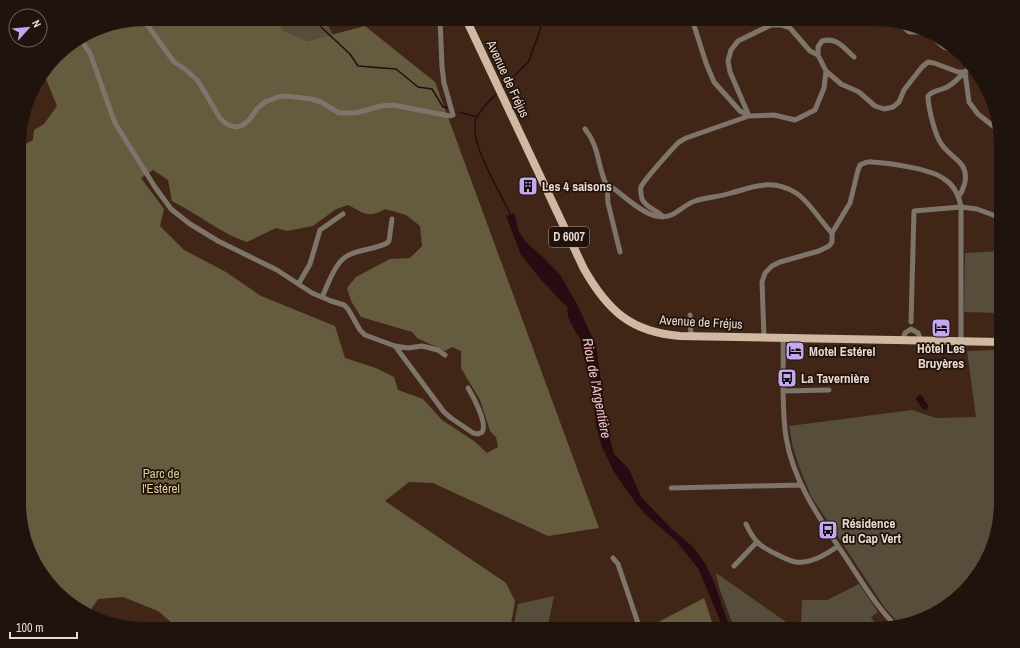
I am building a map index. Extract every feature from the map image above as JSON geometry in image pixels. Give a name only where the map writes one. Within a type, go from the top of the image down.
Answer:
[{"type":"main road","name":"Avenue de Fréjus","points":[[469,26],[584,269],[606,302],[624,318],[648,330],[669,335],[994,342]]},
{"type":"street","points":[[147,26],[174,62],[198,81],[224,123],[237,127],[243,125],[249,120],[257,109],[266,102],[278,97],[286,96],[311,99],[321,102],[339,114],[356,113],[381,106],[393,105],[450,116],[453,115],[444,83],[440,26]]},
{"type":"street","points":[[694,26],[706,63],[714,82],[740,111],[749,116]]},
{"type":"street","points":[[749,116],[730,72],[728,61],[731,50],[738,41],[769,26]]},
{"type":"street","points":[[785,26],[790,28],[810,50],[818,55]]},
{"type":"street","points":[[854,57],[835,40],[828,39],[822,41],[818,47],[818,55],[826,72],[841,84],[859,92],[875,106],[884,109],[893,107],[898,102],[904,90],[922,66],[928,62],[958,72],[965,72]]},
{"type":"street","points":[[83,43],[90,53],[115,123],[155,187],[171,209],[190,224],[218,241],[277,270],[299,283],[312,293],[344,305],[348,309],[360,330],[365,335],[395,346],[408,348],[422,346],[438,350],[444,355]]},
{"type":"street","points":[[663,217],[660,213],[647,206],[643,201],[641,190],[647,179],[678,143],[686,138],[749,116],[774,115],[795,120],[815,110],[824,88],[826,72]]},
{"type":"street","points":[[965,72],[969,102],[978,114],[993,127]]},
{"type":"street","points":[[958,196],[963,192],[966,177],[965,172],[963,166],[939,140],[928,103],[928,96],[932,91],[944,89],[950,86],[965,72]]},
{"type":"street","points":[[585,130],[591,136],[598,154],[603,179],[607,186],[608,203],[620,252]]},
{"type":"street","points":[[764,337],[762,282],[766,273],[772,266],[780,262],[825,249],[829,246],[832,242],[832,234],[850,202],[860,165],[866,162],[871,162],[931,172],[945,179],[953,187],[958,196],[961,207],[961,341]]},
{"type":"street","points":[[607,186],[613,188],[651,215],[663,217],[678,212],[695,200],[763,185],[785,187],[797,193],[832,234]]},
{"type":"street","points":[[903,340],[905,333],[911,326],[914,211],[961,207],[977,209],[994,215]]},
{"type":"street","points":[[299,283],[310,264],[320,230],[343,214]]},
{"type":"street","points":[[322,297],[338,264],[344,258],[350,254],[387,243],[389,241],[392,219]]},
{"type":"street","points":[[690,315],[691,336]]},
{"type":"street","points":[[911,326],[918,333],[920,340]]},
{"type":"street","points":[[783,337],[783,391],[787,439],[801,485],[838,546],[880,608],[891,621]]},
{"type":"street","points":[[395,346],[444,412],[473,433],[478,434],[482,432],[484,427],[479,410],[468,388]]},
{"type":"street","points":[[783,391],[829,390]]},
{"type":"street","points":[[671,488],[801,485]]},
{"type":"street","points":[[746,524],[756,543],[769,551],[796,562],[804,562],[821,557],[838,546]]},
{"type":"street","points":[[734,566],[756,543]]},
{"type":"street","points":[[613,558],[618,564],[638,622]]},
{"type":"shaded area","points":[[280,26],[328,26],[333,35],[308,41],[284,31]]},
{"type":"shaded area","points":[[994,251],[994,313],[964,312],[965,253]]},
{"type":"shaded area","points":[[994,350],[994,511],[992,526],[982,556],[974,569],[959,587],[934,606],[920,613],[896,620],[885,608],[811,496],[793,448],[789,426],[912,410],[936,418],[976,417],[967,351]]},
{"type":"shaded area","points":[[716,573],[786,622],[733,622],[719,587]]},
{"type":"shaded area","points":[[859,584],[878,612],[871,617],[874,622],[801,622],[802,600],[827,600]]},
{"type":"shaded area","points":[[554,596],[548,622],[514,622],[518,604]]},
{"type":"green space","name":"Parc de l'Estérel","points":[[137,26],[280,26],[284,31],[308,41],[365,26],[435,82],[599,528],[548,536],[433,483],[409,482],[385,501],[506,583],[515,601],[511,622],[171,622],[158,611],[123,597],[98,599],[91,609],[79,602],[61,587],[46,569],[38,556],[30,534],[26,503],[26,144],[33,140],[34,130],[44,124],[57,106],[46,79],[67,56],[92,38],[114,30]],"holes":[[[153,170],[168,180],[172,201],[228,234],[247,242],[276,228],[287,231],[313,226],[336,209],[348,205],[366,214],[374,214],[385,209],[406,215],[420,226],[422,246],[410,258],[390,259],[356,277],[347,288],[351,301],[361,317],[412,332],[417,338],[445,351],[452,347],[461,351],[461,368],[480,400],[490,431],[496,437],[498,447],[487,453],[474,441],[442,420],[423,399],[398,390],[394,377],[376,368],[345,358],[335,326],[261,296],[226,272],[184,250],[160,226],[164,209],[141,178]]]},
{"type":"green space","points":[[704,598],[712,622],[658,622]]},
{"type":"water","points":[[514,213],[519,232],[527,243],[560,275],[577,304],[596,345],[608,433],[614,454],[629,469],[641,497],[672,529],[693,547],[705,563],[714,582],[728,622],[721,622],[698,568],[676,541],[647,516],[637,505],[614,472],[602,447],[596,426],[592,386],[580,338],[568,317],[567,307],[542,281],[521,255],[506,216]]},
{"type":"water","points":[[920,395],[924,398],[928,405],[928,408],[925,410],[916,400],[916,398]]},
{"type":"waterway","points":[[320,26],[350,54],[358,66],[396,69],[418,87],[432,89],[443,107],[447,108]]},
{"type":"waterway","name":"Riou de l'Argentière","points":[[502,88],[529,61],[541,26]]},
{"type":"waterway","name":"Riou de l'Argentière","points":[[498,92],[478,115],[475,129],[477,141],[486,166],[510,214]]},
{"type":"waterway","points":[[459,112],[477,117]]},
{"type":"place","name":"Les 4 saisons","points":[[528,186]]},
{"type":"place","name":"Hôtel Les Bruyères","points":[[941,328]]},
{"type":"place","name":"Motel Estérel","points":[[795,351]]},
{"type":"place","name":"La Tavernière","points":[[787,378]]},
{"type":"place","name":"Résidence du Cap Vert","points":[[828,530]]}]
